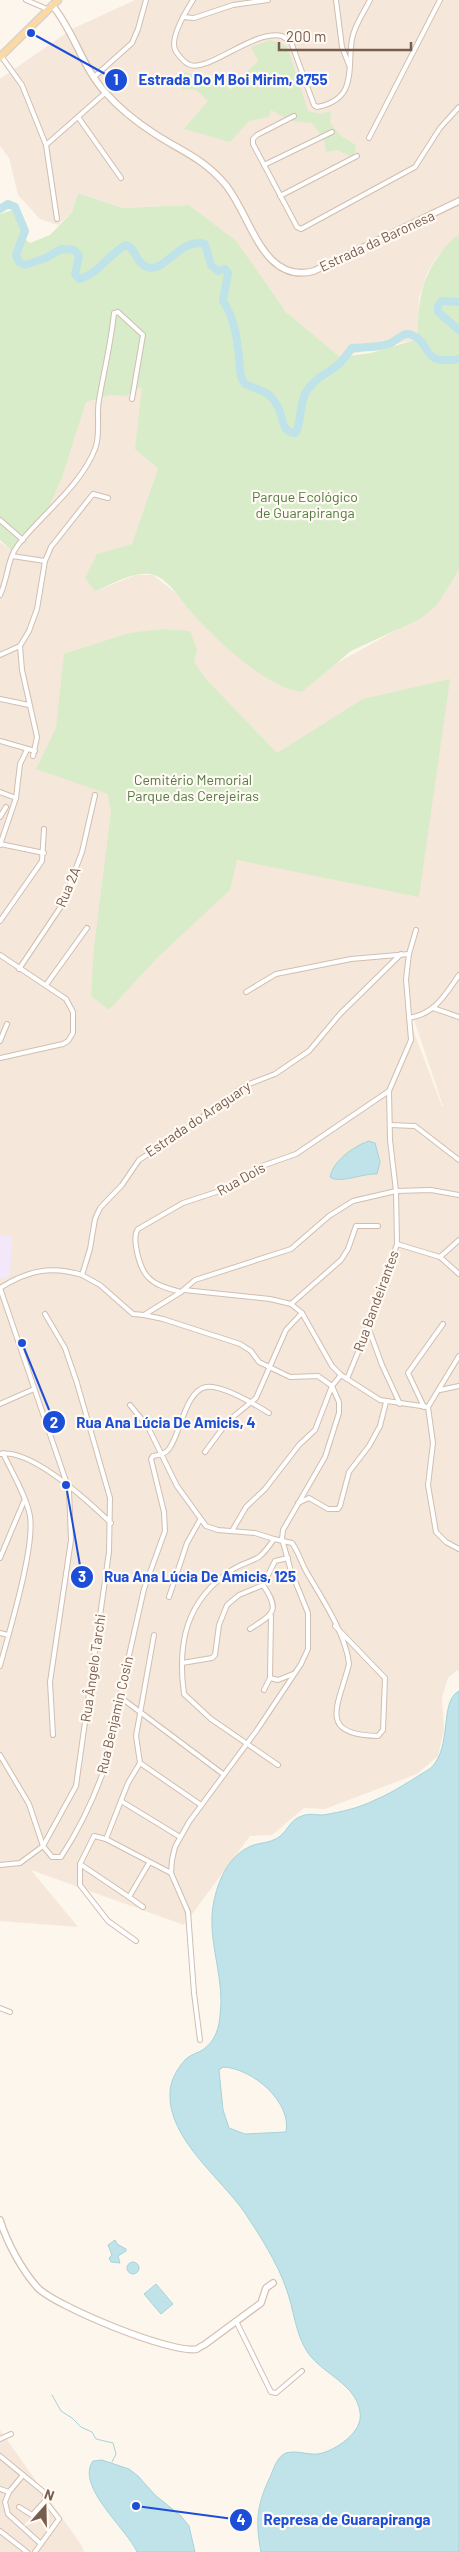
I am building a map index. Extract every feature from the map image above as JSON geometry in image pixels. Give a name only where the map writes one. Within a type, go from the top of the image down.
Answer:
[{"type":"main road","points":[[0,56],[54,6]]},
{"type":"main road","name":"Estrada da Baronesa","points":[[54,6],[105,93],[154,133],[196,157],[219,178],[236,198],[273,264],[287,271],[298,274],[314,271],[459,201]]},
{"type":"main road","points":[[0,2220],[25,2271],[42,2292],[76,2311],[127,2334],[197,2349],[261,2303],[266,2288],[273,2283]]},
{"type":"street","points":[[26,0],[54,6]]},
{"type":"street","points":[[94,77],[132,43],[146,0]]},
{"type":"street","points":[[193,0],[183,17],[174,48],[190,65],[226,56],[252,40],[278,35],[291,42],[314,105],[317,106],[336,100],[345,90],[351,77],[352,35],[370,0]]},
{"type":"street","points":[[183,17],[194,18],[233,5],[268,0]]},
{"type":"street","points":[[336,0],[342,47],[350,67]]},
{"type":"street","points":[[369,138],[440,0]]},
{"type":"street","points":[[0,56],[22,85],[46,145],[57,219]]},
{"type":"street","points":[[46,145],[105,93]]},
{"type":"street","points":[[294,116],[257,135],[253,140],[280,196],[297,227],[301,229],[415,167],[433,138],[458,108],[459,102]]},
{"type":"street","points":[[78,117],[121,178]]},
{"type":"street","points":[[264,165],[332,132]]},
{"type":"street","points":[[280,196],[357,156]]},
{"type":"street","points":[[0,594],[12,556],[23,540],[81,471],[95,448],[99,400],[112,339],[114,313],[118,312],[143,335],[132,399]]},
{"type":"street","points":[[0,654],[20,646],[29,631],[37,609],[45,561],[56,539],[93,494],[108,498]]},
{"type":"street","points":[[0,520],[23,540]]},
{"type":"street","points":[[12,556],[45,561]]},
{"type":"street","points":[[20,646],[29,705],[37,737],[33,756],[28,750]]},
{"type":"street","points":[[0,699],[29,705]]},
{"type":"street","points":[[0,740],[35,751]]},
{"type":"street","points":[[28,750],[20,764],[16,798],[0,844],[44,853]]},
{"type":"street","points":[[0,792],[16,798]]},
{"type":"street","name":"Rua 2A","points":[[19,969],[62,905],[82,852],[95,795]]},
{"type":"street","points":[[0,817],[6,807]]},
{"type":"street","points":[[0,921],[40,865],[44,853],[44,829]]},
{"type":"street","points":[[46,985],[87,928]]},
{"type":"street","points":[[389,1091],[410,1040],[406,996],[409,954],[416,930]]},
{"type":"street","name":"Estrada do Araguary","points":[[82,1275],[90,1249],[94,1219],[100,1208],[122,1185],[139,1160],[178,1135],[244,1086],[275,1074],[309,1051],[340,1014],[400,954]]},
{"type":"street","points":[[246,992],[276,974],[351,959],[409,954]]},
{"type":"street","points":[[0,955],[66,999],[71,1007],[73,1033],[68,1041],[62,1044],[0,1058]]},
{"type":"street","points":[[409,1018],[425,1014],[433,1008],[459,974]]},
{"type":"street","points":[[433,1008],[459,1017]]},
{"type":"street","points":[[0,1041],[7,1024]]},
{"type":"street","name":"Rua Bandeirantes","points":[[347,1379],[386,1280],[397,1244],[396,1191],[389,1091]]},
{"type":"street","name":"Rua Dois","points":[[182,1291],[154,1282],[146,1274],[135,1243],[135,1234],[138,1229],[182,1203],[223,1191],[238,1184],[262,1166],[296,1154],[389,1091]]},
{"type":"street","points":[[390,1125],[415,1126],[459,1160]]},
{"type":"street","points":[[144,1316],[195,1280],[291,1249],[329,1216],[353,1201],[396,1191],[431,1190],[459,1195]]},
{"type":"street","points":[[291,1304],[341,1260],[348,1249],[356,1226],[378,1226]]},
{"type":"street","points":[[440,1257],[459,1240]]},
{"type":"street","points":[[397,1244],[440,1257],[459,1274]]},
{"type":"street","points":[[53,1735],[49,1689],[71,1540],[68,1485],[2,1301],[0,1288],[16,1280],[50,1269],[66,1270],[82,1275],[100,1285],[133,1314],[163,1319],[240,1344],[251,1351],[259,1362],[290,1377],[314,1375],[332,1386],[340,1406],[332,1443],[284,1527],[282,1539],[296,1585],[306,1606],[309,1620],[308,1649],[295,1673],[201,1805],[180,1837],[173,1853],[172,1873],[188,1912],[194,1993],[200,2040]]},
{"type":"street","points":[[182,1291],[238,1297],[270,1298],[291,1304],[302,1313],[332,1366],[341,1375],[366,1393],[386,1402],[426,1407]]},
{"type":"street","points":[[205,1452],[228,1422],[256,1398],[268,1367],[286,1330],[302,1313]]},
{"type":"street","name":"Rua Ângelo Tarchi","points":[[43,1846],[76,1786],[80,1767],[109,1552],[111,1522],[110,1498],[77,1383],[65,1348],[45,1314]]},
{"type":"street","points":[[443,1324],[408,1373],[426,1407],[433,1432],[428,1485],[431,1512],[436,1532],[446,1542],[459,1549]]},
{"type":"street","points":[[368,1327],[400,1404]]},
{"type":"street","points":[[426,1407],[440,1390],[459,1356]]},
{"type":"street","points":[[232,1531],[246,1507],[265,1489],[299,1444],[315,1430],[332,1386],[341,1375]]},
{"type":"street","points":[[162,1454],[168,1450],[184,1412],[202,1388],[208,1386],[252,1402],[269,1413]]},
{"type":"street","points":[[440,1390],[459,1386]]},
{"type":"street","points":[[0,1404],[34,1389]]},
{"type":"street","points":[[298,1503],[309,1498],[328,1509],[338,1509],[349,1472],[369,1446],[380,1426],[386,1402]]},
{"type":"street","points":[[130,1406],[148,1427],[176,1486],[206,1526],[218,1530],[282,1539],[294,1546],[330,1609],[335,1626],[349,1664],[339,1701],[337,1722],[340,1728],[355,1735],[378,1736],[383,1730],[385,1678],[335,1626]]},
{"type":"street","points":[[2,1453],[22,1456],[68,1485],[111,1522]]},
{"type":"street","points":[[0,1666],[29,1539],[30,1520],[24,1501],[2,1453]]},
{"type":"street","name":"Rua Benjamin Cosin","points":[[43,1846],[52,1857],[60,1857],[77,1832],[102,1775],[144,1589],[165,1531],[164,1512],[151,1459],[152,1456],[162,1454]]},
{"type":"street","points":[[0,1558],[24,1501]]},
{"type":"street","points":[[169,1597],[187,1544],[200,1520]]},
{"type":"street","points":[[274,1539],[259,1557],[233,1569],[218,1579],[195,1605],[185,1633],[182,1663],[184,1694],[211,1719],[278,1765]]},
{"type":"street","points":[[182,1663],[212,1658],[215,1655],[219,1624],[227,1605],[239,1595],[263,1585],[275,1561],[288,1558]]},
{"type":"street","points":[[263,1585],[273,1604],[271,1616],[270,1678],[264,1690]]},
{"type":"street","points":[[250,1629],[271,1616]]},
{"type":"street","points":[[0,1633],[8,1635]]},
{"type":"street","points":[[106,1839],[121,1801],[140,1763],[136,1736],[154,1635]]},
{"type":"street","points":[[270,1678],[278,1680],[295,1673]]},
{"type":"street","points":[[120,1697],[223,1774]]},
{"type":"street","points":[[0,1754],[29,1804],[43,1846],[20,1863],[0,1865]]},
{"type":"street","points":[[140,1763],[201,1805]]},
{"type":"street","points":[[121,1801],[180,1837]]},
{"type":"street","points":[[136,1941],[108,1921],[80,1885],[80,1864],[94,1836],[106,1839],[149,1863],[172,1873]]},
{"type":"street","points":[[129,1897],[149,1863]]},
{"type":"street","points":[[80,1864],[143,1908]]},
{"type":"street","points":[[0,2008],[10,2012]]},
{"type":"street","points":[[236,2321],[271,2392],[276,2393],[302,2371]]},
{"type":"street","points":[[0,2439],[11,2434]]},
{"type":"street","points":[[0,2456],[44,2493],[45,2501],[59,2519],[35,2552]]},
{"type":"street","points":[[23,2475],[9,2492],[5,2502],[8,2514],[40,2544]]},
{"type":"street","points":[[0,2488],[9,2492]]},
{"type":"street","points":[[19,2507],[32,2515],[45,2501]]},
{"type":"street","points":[[0,2531],[28,2552]]},
{"type":"shaded area","points":[[135,0],[459,0],[459,236],[436,258],[427,273],[419,298],[418,339],[340,357],[291,317],[189,205],[123,208],[78,193],[72,212],[58,225],[40,219],[18,195],[9,158],[0,146],[0,79],[72,29]]},
{"type":"shaded area","points":[[142,387],[158,468],[132,545],[95,591],[136,575],[153,575],[302,692],[335,664],[429,612],[459,567],[459,1672],[457,1670],[448,1678],[442,1697],[444,1729],[438,1756],[417,1774],[325,1809],[304,1808],[272,1835],[250,1836],[184,1925],[31,1870],[78,1927],[0,1921],[0,542],[13,552],[63,475],[86,401],[111,395],[131,394]],"holes":[[[408,1002],[443,1106],[409,1019]]]},
{"type":"shaded area","points":[[0,1235],[12,1236],[10,1276],[0,1279]]},
{"type":"shaded area","points":[[0,2430],[82,2546],[84,2552],[0,2552]]},
{"type":"green space","points":[[270,40],[287,46],[308,111],[320,114],[331,111],[330,122],[341,136],[356,145],[354,158],[337,150],[326,152],[324,139],[312,123],[291,121],[271,110],[269,117],[249,121],[230,142],[184,129],[208,101],[196,90],[182,89],[182,71],[208,80],[218,76],[230,90],[258,61],[251,47]]},
{"type":"green space","name":"Parque Ecológico de Guarapiranga","points":[[78,193],[123,208],[189,205],[236,241],[286,312],[340,357],[371,353],[418,339],[419,305],[424,284],[433,264],[451,241],[459,235],[459,570],[437,605],[420,619],[351,651],[302,692],[273,681],[242,661],[202,624],[175,591],[160,578],[154,575],[139,574],[124,578],[95,591],[85,578],[97,554],[132,544],[158,468],[135,449],[142,387],[126,396],[111,395],[86,402],[63,475],[49,507],[13,552],[0,540],[0,214],[13,210],[20,224],[22,237],[30,243],[50,235],[72,212]]},
{"type":"green space","name":"Cemitério Memorial Parque das Cerejeiras","points":[[162,629],[190,631],[197,650],[194,662],[205,678],[277,753],[363,699],[450,679],[419,897],[237,860],[230,890],[157,958],[109,1010],[91,996],[94,947],[111,812],[108,794],[36,769],[56,728],[64,654],[129,633]]},
{"type":"water","points":[[369,1141],[375,1143],[380,1162],[377,1174],[345,1179],[330,1177],[335,1165],[345,1155],[357,1146]]},
{"type":"water","points":[[459,1691],[459,2552],[261,2552],[258,2512],[266,2485],[279,2459],[286,2453],[318,2454],[340,2445],[358,2427],[360,2412],[357,2402],[346,2387],[308,2353],[297,2330],[289,2296],[273,2259],[245,2213],[197,2157],[186,2141],[171,2109],[170,2088],[180,2066],[188,2057],[208,2046],[214,2038],[219,2025],[221,1991],[213,1940],[212,1915],[218,1885],[227,1867],[233,1859],[249,1847],[279,1837],[298,1817],[330,1814],[363,1805],[389,1793],[431,1768],[438,1759],[442,1748],[449,1704],[453,1696]],"holes":[[[223,2067],[246,2073],[268,2089],[283,2109],[286,2132],[245,2134],[229,2128],[223,2110],[219,2070]]]},
{"type":"water","points":[[115,2240],[117,2244],[126,2249],[126,2251],[118,2256],[120,2263],[111,2262],[109,2258],[112,2255],[108,2245]]},
{"type":"water","points":[[133,2262],[139,2268],[133,2274],[127,2268]]},
{"type":"water","points":[[156,2284],[173,2304],[161,2314],[144,2294]]},
{"type":"water","points":[[102,2460],[129,2469],[155,2495],[181,2516],[189,2526],[195,2552],[137,2552],[96,2495],[91,2483],[89,2471],[93,2461]]},
{"type":"waterway","points":[[0,209],[8,204],[15,207],[25,231],[16,255],[19,262],[25,265],[46,258],[61,249],[74,250],[79,256],[75,275],[79,279],[92,273],[126,245],[130,247],[143,265],[154,268],[188,246],[196,243],[205,244],[211,265],[218,271],[225,269],[228,273],[223,301],[232,319],[241,377],[245,384],[265,392],[272,398],[279,409],[285,428],[291,432],[295,433],[297,430],[306,392],[318,379],[335,368],[352,348],[387,345],[403,335],[409,334],[418,339],[433,357],[447,360],[459,359]]},
{"type":"waterway","points":[[459,302],[442,301],[438,306],[438,312],[459,330]]},
{"type":"waterway","points":[[52,2395],[61,2411],[81,2427],[92,2432],[96,2439],[113,2443],[116,2454],[112,2462]]},
{"type":"place","name":"Estrada Do M Boi Mirim, 8755","points":[[31,33]]},
{"type":"place","name":"Rua Ana Lúcia De Amicis, 4","points":[[22,1343]]},
{"type":"place","name":"Rua Ana Lúcia De Amicis, 125","points":[[66,1485]]},
{"type":"place","name":"Represa de Guarapiranga","points":[[136,2506]]}]
